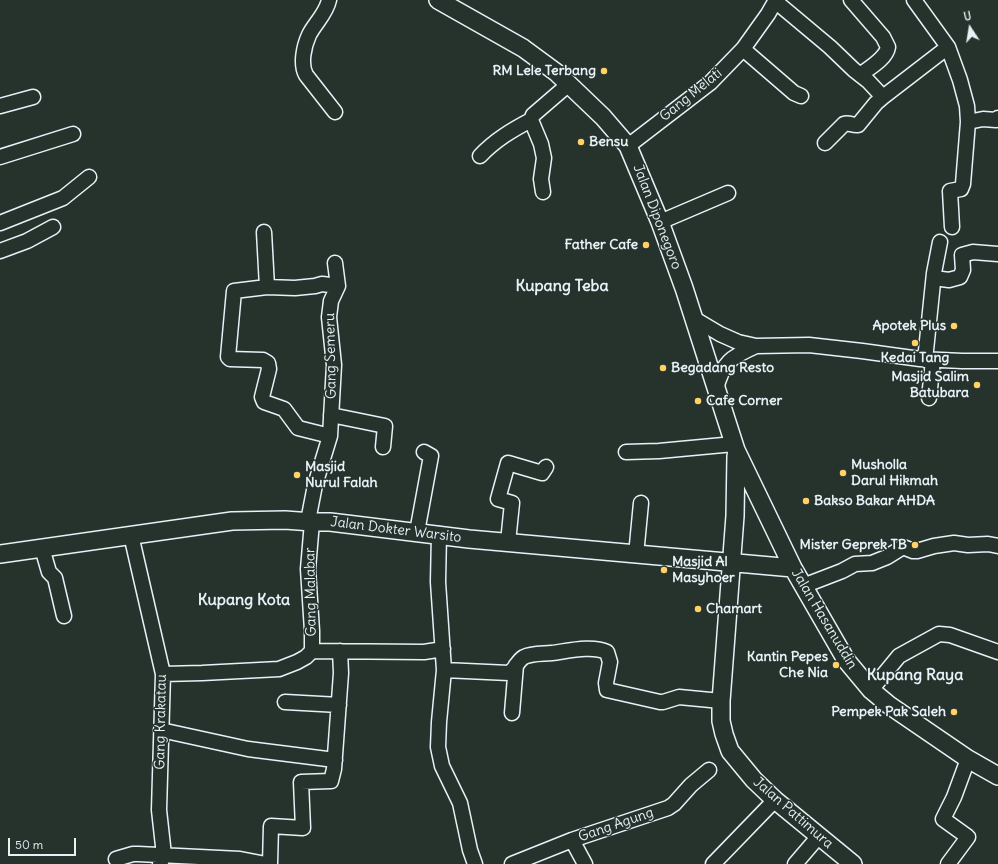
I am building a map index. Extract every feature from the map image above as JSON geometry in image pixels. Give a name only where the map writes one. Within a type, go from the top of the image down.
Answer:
[{"type":"main road","name":"Jalan Diponegoro","points":[[438,0],[523,48],[557,73],[603,117],[628,146],[660,222],[735,447]]},
{"type":"main road","name":"Jalan Hasanuddin","points":[[735,447],[793,568],[846,660],[871,690],[889,705],[968,759],[998,776]]},
{"type":"main road","name":"Jalan Pattimura","points":[[735,447],[735,516],[721,701],[721,721],[724,734],[730,752],[754,780],[775,800],[854,864]]},
{"type":"main road","points":[[735,516],[743,503],[749,500],[760,500]]},
{"type":"main road","name":"Jalan Dokter Warsito","points":[[0,554],[232,521],[285,520],[330,522],[508,542],[793,568]]},
{"type":"street","points":[[329,0],[327,7],[309,35],[304,51],[303,62],[306,75],[335,112]]},
{"type":"street","points":[[851,0],[882,37],[888,47],[886,53],[860,75]]},
{"type":"street","points":[[914,0],[948,47],[960,80],[967,106],[968,122],[963,184],[961,189],[950,191],[952,227]]},
{"type":"street","points":[[775,1],[830,47],[868,81],[883,97]]},
{"type":"street","name":"Gang Melati","points":[[628,146],[701,90],[743,49],[768,14],[775,1]]},
{"type":"street","points":[[825,144],[844,124],[847,123],[858,125],[876,103],[948,47]]},
{"type":"street","points":[[743,49],[794,93],[801,96]]},
{"type":"street","points":[[480,156],[505,135],[530,120],[533,115],[569,84]]},
{"type":"street","points":[[0,106],[33,97]]},
{"type":"street","points":[[968,122],[983,119],[996,120],[998,118]]},
{"type":"street","points":[[530,120],[541,144],[544,158],[541,180],[543,192]]},
{"type":"street","points":[[0,157],[73,134]]},
{"type":"street","points":[[0,223],[63,198],[89,176]]},
{"type":"street","points":[[660,222],[728,193]]},
{"type":"street","points":[[0,251],[27,241],[53,227]]},
{"type":"street","points":[[264,232],[267,287]]},
{"type":"street","points":[[929,398],[929,360],[934,278],[940,242]]},
{"type":"street","points":[[934,278],[949,280],[960,277],[963,270],[962,255],[973,252],[998,254]]},
{"type":"street","name":"Gang Semeru","points":[[310,522],[315,485],[330,436],[334,365],[329,317],[331,301],[338,286],[336,263]]},
{"type":"street","points":[[330,436],[298,428],[284,409],[264,402],[262,397],[269,369],[268,363],[263,360],[230,359],[228,357],[234,291],[267,287],[312,287],[322,284],[338,286]]},
{"type":"street","points":[[693,318],[720,334],[738,342],[756,346],[809,345],[929,360],[998,361]]},
{"type":"street","points":[[716,389],[720,375],[726,363],[739,353],[756,346]]},
{"type":"street","points":[[331,415],[385,426],[382,447]]},
{"type":"street","points":[[626,452],[735,447]]},
{"type":"street","points":[[417,532],[431,456],[424,452]]},
{"type":"street","points":[[508,542],[512,504],[498,499],[508,462],[542,473],[546,467]]},
{"type":"street","points":[[636,554],[641,503]]},
{"type":"street","name":"Gang Malabar","points":[[162,674],[279,669],[297,662],[306,657],[312,651],[308,569],[310,522]]},
{"type":"street","points":[[439,534],[438,582],[444,670],[438,746],[442,766],[460,803],[470,850],[475,864]]},
{"type":"street","name":"Gang Krakatau","points":[[131,535],[162,674],[159,810],[162,860]]},
{"type":"street","points":[[803,586],[842,571],[855,564],[872,563],[887,557],[903,547],[917,551],[934,546],[954,543],[968,545],[988,544],[998,546]]},
{"type":"street","points":[[42,548],[49,572],[55,578],[64,616]]},
{"type":"street","points":[[871,690],[899,656],[939,634],[950,635],[998,652]]},
{"type":"street","points":[[312,651],[424,652],[443,649]]},
{"type":"street","points":[[444,670],[509,673],[519,660],[530,655],[576,649],[602,649],[607,652],[610,662],[606,687],[608,690],[660,702],[678,697],[721,701]]},
{"type":"street","points":[[270,864],[271,826],[303,828],[302,782],[332,781],[335,760],[341,673],[340,651]]},
{"type":"street","points":[[512,713],[516,665]]},
{"type":"street","points":[[285,702],[339,704]]},
{"type":"street","points":[[161,730],[248,749],[335,760]]},
{"type":"street","points":[[948,864],[968,837],[943,819],[954,797],[968,759]]},
{"type":"street","name":"Gang Agung","points":[[512,864],[572,840],[668,808],[674,804],[691,785],[709,770]]},
{"type":"street","points":[[713,864],[775,800]]},
{"type":"street","points":[[794,864],[819,836]]},
{"type":"street","points":[[572,840],[585,864]]},
{"type":"street","points":[[116,859],[133,854],[162,860],[240,859],[266,864]]},
{"type":"place","name":"RM Lele Terbang","points":[[604,71]]},
{"type":"place","name":"Bensu","points":[[581,142]]},
{"type":"place","name":"Father Cafe","points":[[646,245]]},
{"type":"place","name":"Apotek Plus","points":[[954,326]]},
{"type":"place","name":"Kedai Tang","points":[[915,343]]},
{"type":"place","name":"Begadang Resto","points":[[663,368]]},
{"type":"place","name":"Masjid Salim Batubara","points":[[977,385]]},
{"type":"place","name":"Cafe Corner","points":[[698,401]]},
{"type":"place","name":"Musholla Darul Hikmah","points":[[843,473]]},
{"type":"place","name":"Masjid Nurul Falah","points":[[297,475]]},
{"type":"place","name":"Bakso Bakar AHDA","points":[[806,501]]},
{"type":"place","name":"Mister Geprek TB","points":[[915,545]]},
{"type":"place","name":"Masjid Al Masyhoer","points":[[664,570]]},
{"type":"place","name":"Chamart","points":[[698,609]]},
{"type":"place","name":"Kantin Pepes Che Nia","points":[[836,665]]},
{"type":"place","name":"Pempek Pak Saleh","points":[[954,712]]},
{"type":"district","name":"Kupang Teba","points":[[562,286]]},
{"type":"district","name":"Kupang Kota","points":[[244,600]]},
{"type":"district","name":"Kupang Raya","points":[[915,675]]}]
